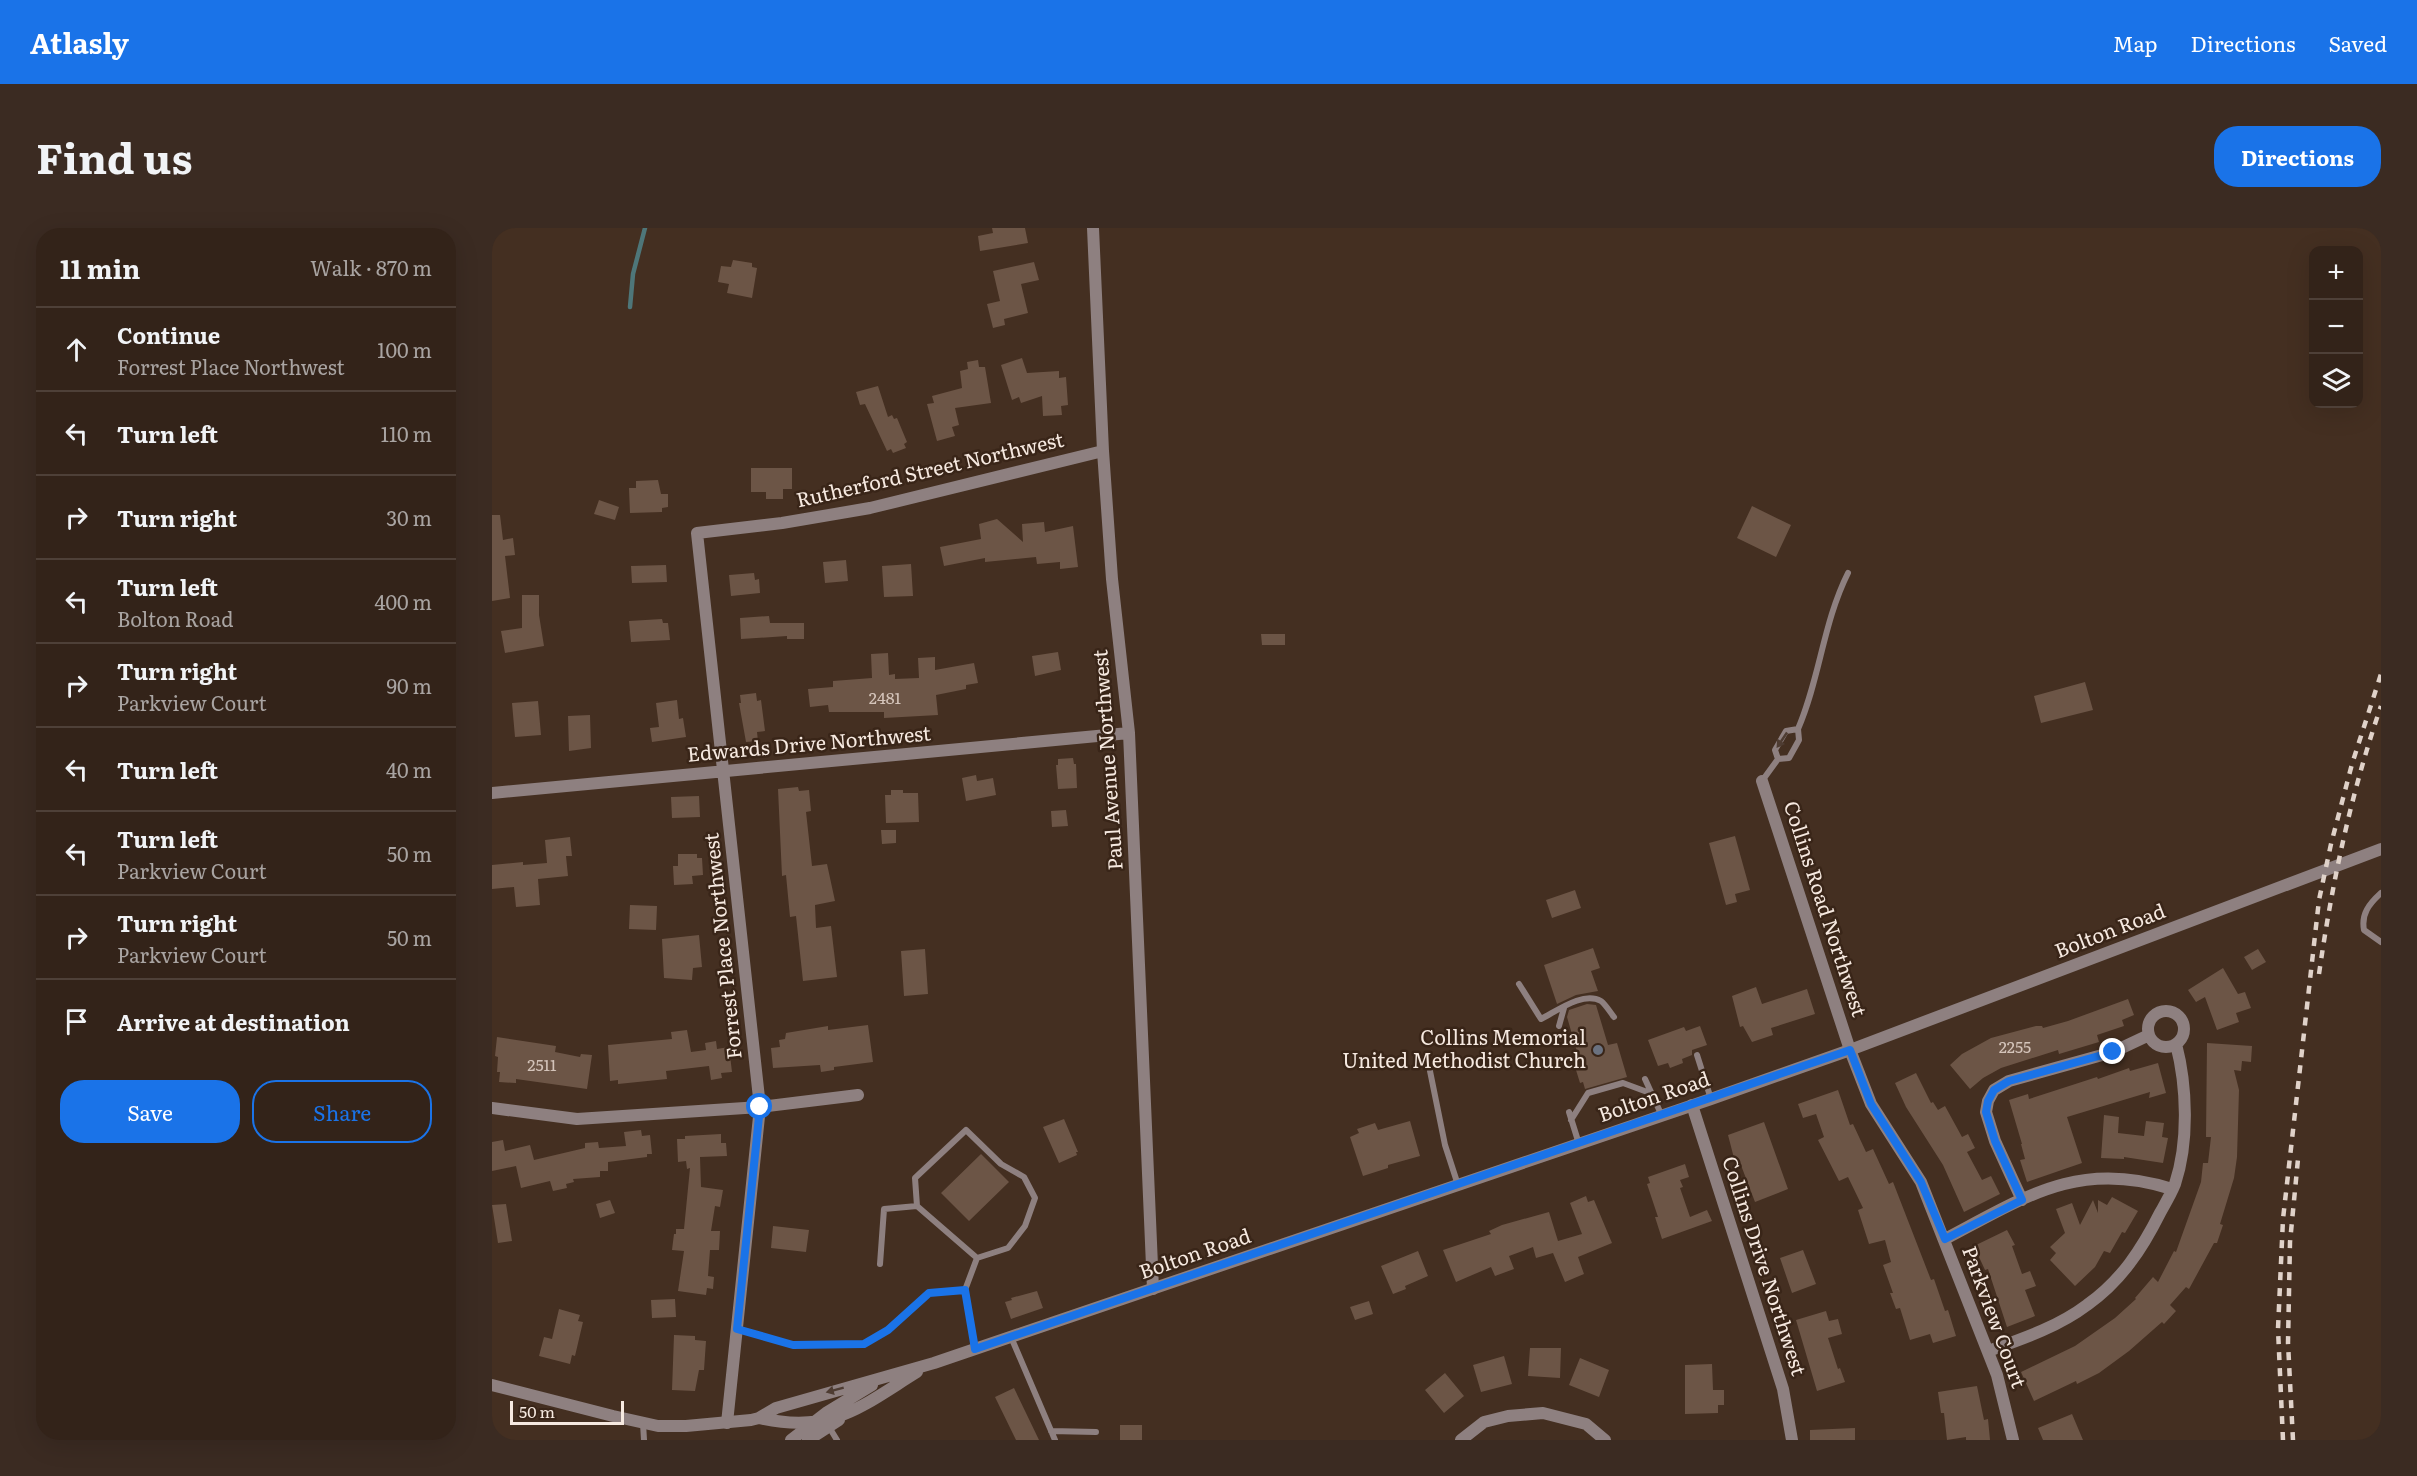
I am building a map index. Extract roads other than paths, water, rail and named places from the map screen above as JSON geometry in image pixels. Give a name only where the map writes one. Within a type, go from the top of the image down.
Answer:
[{"type":"street","name":"Paul Avenue Northwest","points":[[1093,228],[1103,451],[1112,579],[1129,733],[1153,1289]]},
{"type":"street","name":"Rutherford Street Northwest","points":[[765,525],[870,508],[1103,451]]},
{"type":"street","name":"Forrest Place Northwest","points":[[727,1423],[760,1107],[697,533],[765,525]]},
{"type":"street","name":"Edwards Drive Northwest","points":[[492,793],[1129,733]]},
{"type":"street","name":"Collins Road Northwest","points":[[1762,781],[1850,1050]]},
{"type":"street","name":"Bolton Road","points":[[759,1419],[776,1408],[934,1363],[1711,1099],[1850,1050],[2381,849]]},
{"type":"street","points":[[2160,1012],[2173,1013],[2181,1020],[2184,1029],[2182,1037],[2176,1044],[2171,1047],[2160,1046],[2149,1035],[2150,1022],[2160,1012]]},
{"type":"street","points":[[2022,1200],[1995,1141],[1986,1112],[1988,1101],[1994,1090],[2009,1081],[2113,1052],[2149,1035]]},
{"type":"street","points":[[1988,1352],[2033,1336],[2087,1305],[2126,1270],[2146,1242],[2172,1190],[2181,1154],[2184,1073],[2176,1044]]},
{"type":"street","name":"Parkview Court","points":[[1850,1050],[1871,1104],[1921,1182],[1945,1239],[1997,1375],[2013,1440]]},
{"type":"street","points":[[492,1108],[577,1119],[760,1107],[858,1095]]},
{"type":"street","name":"Collins Drive Northwest","points":[[1692,1105],[1783,1389],[1792,1440]]},
{"type":"street","points":[[1945,1239],[2042,1190],[2077,1180],[2128,1179],[2150,1182],[2172,1190]]},
{"type":"street","name":"Bolton Road","points":[[492,1385],[643,1423],[672,1426],[759,1419],[790,1424],[847,1415],[934,1363]]},
{"type":"street","points":[[791,1440],[813,1422],[892,1375]]},
{"type":"street","points":[[1461,1440],[1484,1422],[1508,1416],[1543,1413],[1586,1424],[1605,1440]]},
{"type":"street","points":[[808,1440],[847,1415]]},
{"type":"lane","points":[[1762,781],[1778,759],[1789,758],[1799,740],[1798,729],[1817,673],[1822,645],[1839,591],[1848,573]]},
{"type":"lane","points":[[1778,759],[1775,750],[1779,741],[1786,731],[1798,729]]},
{"type":"lane","points":[[2381,893],[2365,910],[2362,920],[2364,930],[2381,942]]},
{"type":"lane","points":[[1519,984],[1541,1019],[1575,1000],[1586,998],[1601,1002],[1614,1017]]},
{"type":"lane","points":[[1559,1026],[1564,1008]]},
{"type":"lane","points":[[1697,1055],[1711,1099]]},
{"type":"lane","points":[[1430,1071],[1445,1144],[1458,1185]]},
{"type":"lane","points":[[1645,1079],[1662,1116]]},
{"type":"lane","points":[[1571,1120],[1588,1093],[1623,1083],[1650,1092]]},
{"type":"lane","points":[[1569,1112],[1579,1144]]},
{"type":"lane","points":[[966,1130],[1001,1164],[1024,1177],[1035,1198],[1025,1226],[1008,1248],[977,1258],[917,1206],[915,1178],[966,1130]]},
{"type":"lane","points":[[880,1264],[884,1209],[917,1206]]},
{"type":"lane","points":[[975,1349],[965,1290],[977,1258]]},
{"type":"lane","points":[[737,1329],[793,1345],[864,1344],[888,1330],[929,1293],[965,1290]]},
{"type":"lane","points":[[1011,1337],[1055,1440]]},
{"type":"lane","points":[[643,1423],[644,1440]]},
{"type":"lane","points":[[829,1427],[837,1440]]},
{"type":"lane","points":[[1051,1431],[1096,1432]]},
{"type":"waterway","points":[[630,307],[633,274],[645,228]]},
{"type":"railway","points":[[2283,1440],[2278,1329],[2283,1219],[2319,900],[2352,764],[2381,674]]},
{"type":"railway","points":[[2319,974],[2344,838],[2360,772],[2381,706]]},
{"type":"railway","points":[[2293,1440],[2288,1343],[2290,1242],[2298,1159]]},
{"type":"place","name":"Collins Memorial United Methodist Church","points":[[1598,1050]]}]
